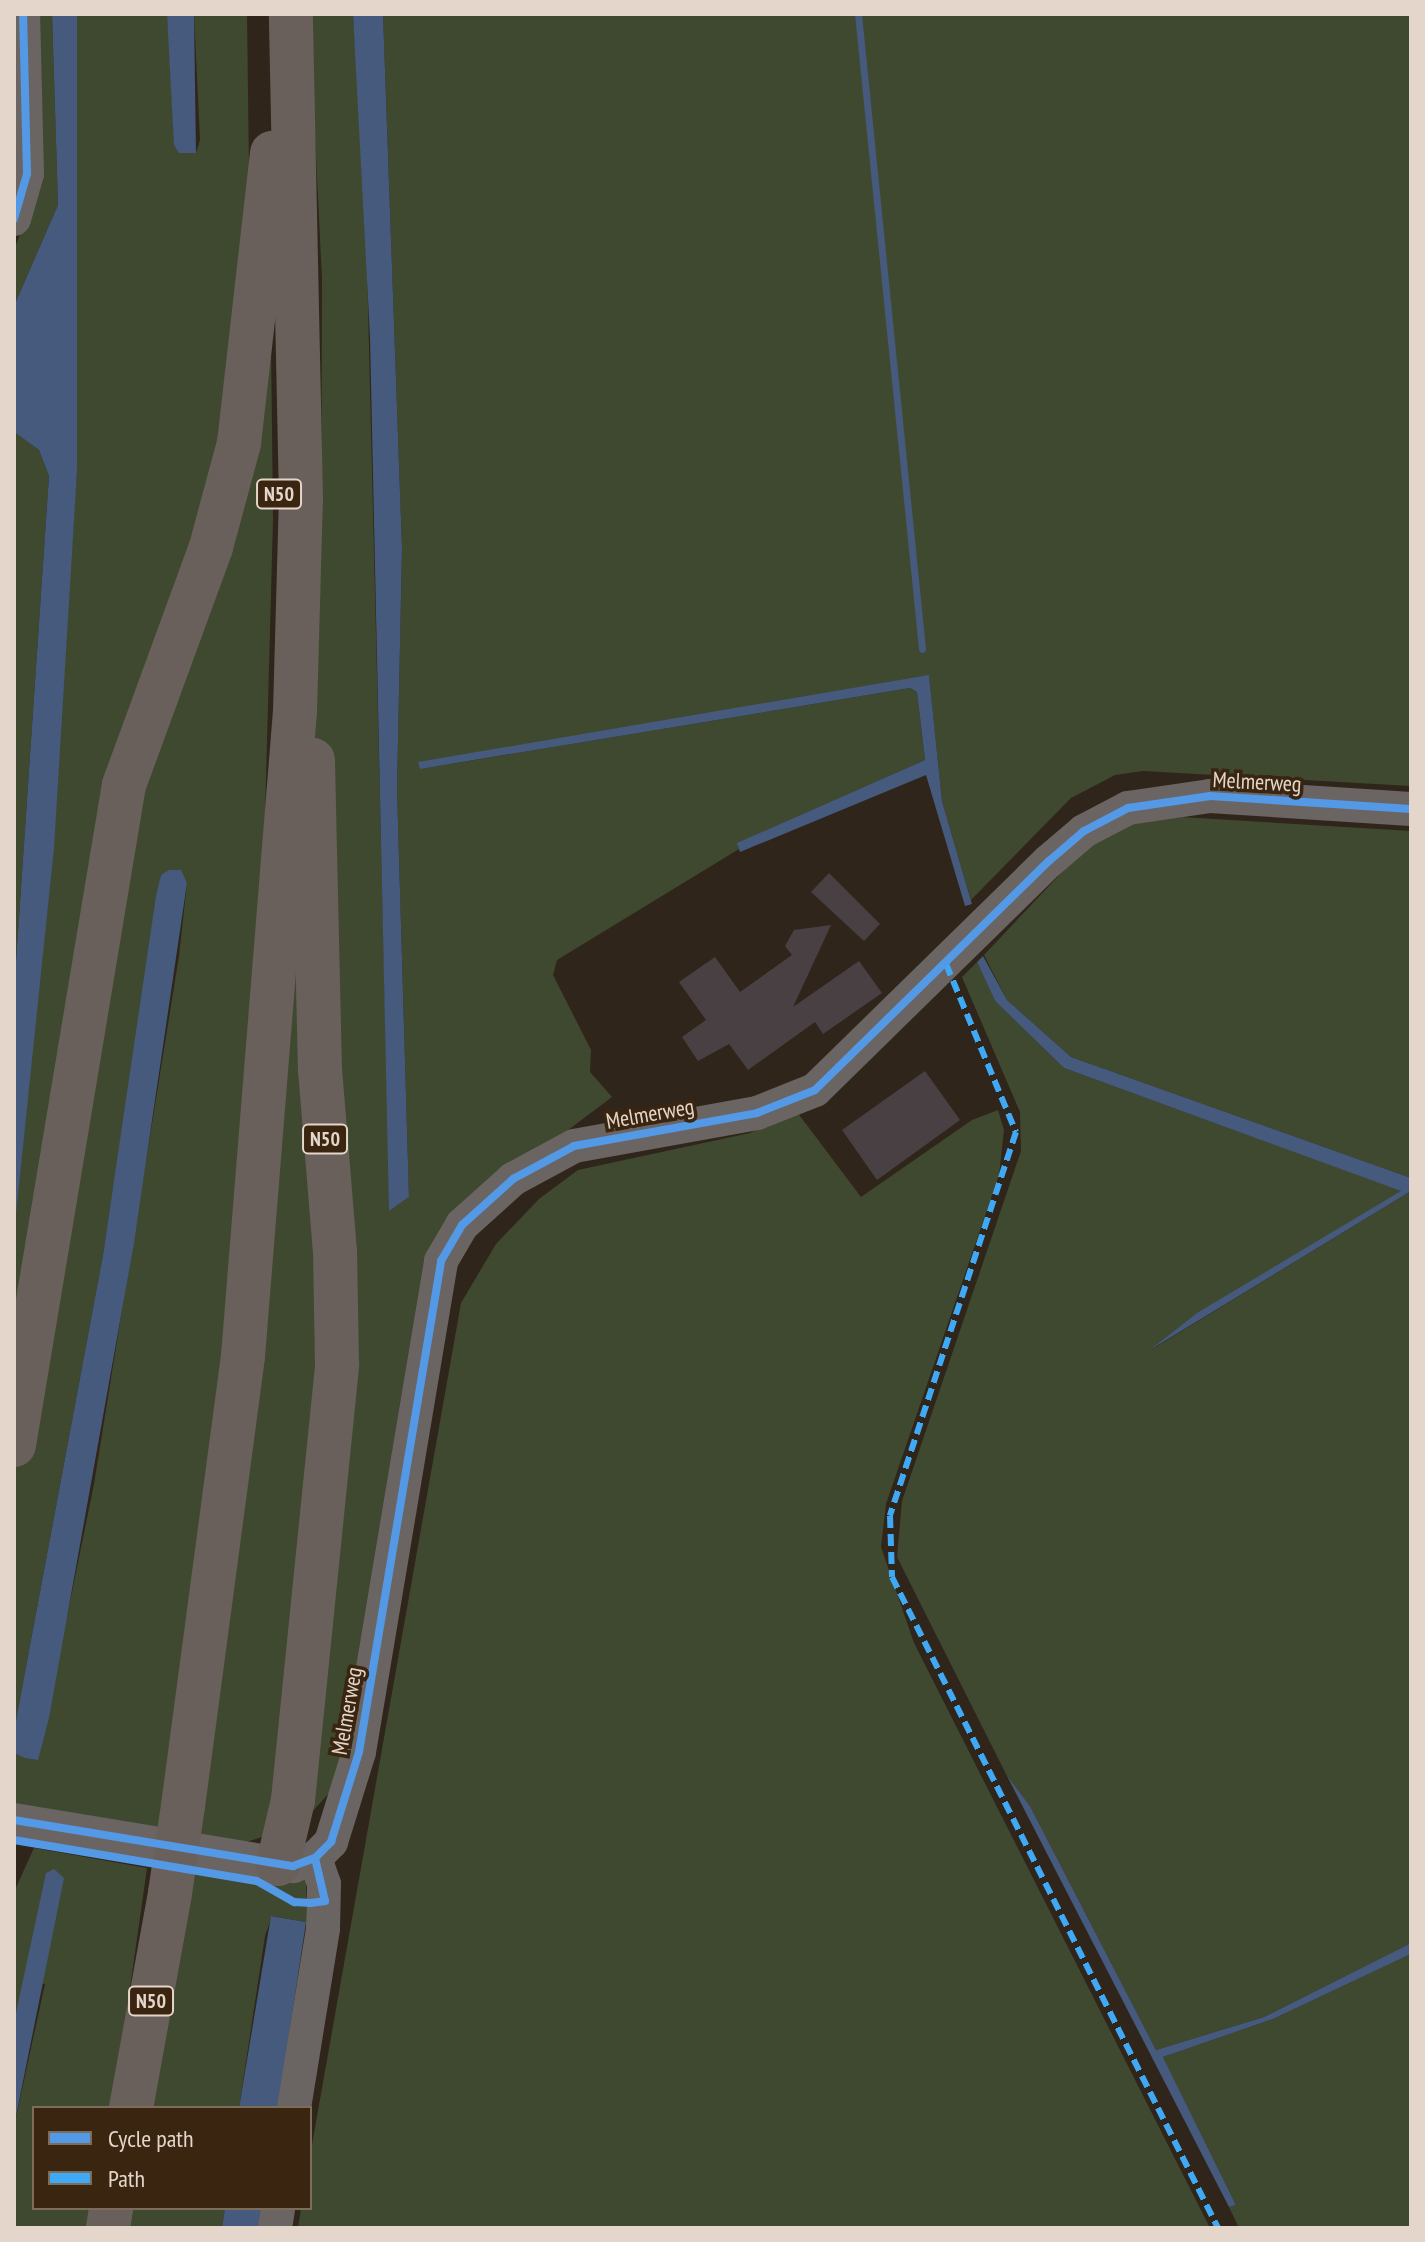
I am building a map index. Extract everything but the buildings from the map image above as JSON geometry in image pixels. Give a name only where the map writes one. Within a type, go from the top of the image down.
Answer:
[{"type":"highway","name":"N50","points":[[266,14],[272,153],[282,834]]},
{"type":"highway","name":"N50","points":[[131,2106],[183,1806],[243,1356],[282,834],[295,711],[301,539],[291,14]]},
{"type":"highway","name":"N50","points":[[14,1445],[124,785],[211,547],[239,443],[272,153]]},
{"type":"highway","name":"N50","points":[[297,1861],[293,1800],[337,1364],[317,979],[312,573],[301,539]]},
{"type":"street","points":[[14,219],[27,174],[23,14]]},
{"type":"street","name":"Melmerweg","points":[[297,1861],[331,1842],[359,1752],[430,1306],[441,1261],[462,1225],[513,1179],[574,1146],[757,1113],[815,1090],[1049,861],[1084,831],[1128,808],[1210,796],[1411,809]]},
{"type":"street","points":[[16,1830],[297,1861],[324,1884],[323,1928],[294,2106]]},
{"type":"green space","points":[[32,14],[52,14],[58,205],[14,306],[14,250],[39,186]]},
{"type":"green space","points":[[77,14],[167,14],[179,153],[196,153],[200,140],[194,14],[247,14],[250,244],[236,404],[134,714],[14,1420],[14,1233],[77,471]]},
{"type":"green space","points":[[309,14],[353,14],[365,183],[390,1210],[409,1197],[397,789],[402,548],[383,14],[1411,14],[1411,786],[1143,771],[1115,775],[1071,798],[971,900],[942,801],[929,676],[421,769],[910,688],[917,692],[925,760],[738,843],[739,849],[557,960],[553,975],[591,1050],[590,1072],[612,1097],[472,1202],[405,1385],[343,1778],[300,1825],[243,1843],[194,1840],[321,565],[322,279]]},
{"type":"green space","points":[[270,251],[273,519],[262,927],[229,1341],[159,1834],[14,1809],[14,1753],[38,1759],[94,1484],[179,956],[187,883],[161,875],[103,1255],[14,1731],[14,1474],[32,1410],[126,800]]},
{"type":"green space","points":[[14,432],[39,450],[49,476],[14,991]]},
{"type":"green space","points":[[1181,817],[1411,831],[1411,1178],[1071,1057],[1007,1000],[984,955],[1080,853],[1123,825]]},
{"type":"green space","points":[[977,962],[995,1001],[1064,1068],[1402,1191],[1198,1313],[1151,1350],[1411,1191],[1411,1943],[1264,2017],[1156,2050],[1030,1806],[1006,1774],[897,1557],[902,1501],[1021,1151],[1020,1112],[962,977]]},
{"type":"green space","points":[[998,1110],[1004,1130],[999,1175],[886,1504],[881,1547],[914,1643],[1210,2228],[298,2228],[301,2210],[312,2210],[312,2145],[461,1303],[496,1244],[539,1199],[578,1170],[750,1133],[797,1112],[861,1197],[972,1120]]},
{"type":"green space","points":[[34,1848],[147,1868],[113,2106],[32,2106],[32,2210],[93,2210],[89,2228],[14,2228],[14,2126],[45,1984],[24,1980],[14,2022],[14,1892]]},
{"type":"green space","points":[[190,1864],[306,1879],[306,1922],[272,1916],[265,1936],[239,2106],[149,2106]]},
{"type":"green space","points":[[1411,1954],[1411,2228],[1239,2228],[1229,2207],[1236,2205],[1163,2057],[1273,2019]]},
{"type":"green space","points":[[130,2210],[225,2210],[222,2228],[126,2228]]},
{"type":"water","points":[[52,14],[77,14],[77,471],[54,848],[14,1233],[14,991],[49,476],[39,450],[14,432],[14,306],[58,205]]},
{"type":"water","points":[[167,14],[194,14],[196,153],[179,153],[174,145]]},
{"type":"water","points":[[353,14],[383,14],[402,548],[397,789],[409,1197],[389,1211],[370,337]]},
{"type":"water","points":[[929,675],[942,801],[972,904],[965,906],[926,775],[740,852],[737,843],[925,760],[917,692],[910,688],[420,769],[418,762]]},
{"type":"water","points":[[169,870],[181,870],[187,883],[134,1243],[49,1718],[38,1760],[25,1758],[14,1753],[14,1731],[103,1255],[156,896],[161,875]]},
{"type":"water","points":[[983,956],[1007,1000],[1071,1057],[1411,1178],[1411,1191],[1150,1350],[1197,1313],[1401,1191],[1064,1068],[995,1001],[977,962]]},
{"type":"water","points":[[1006,1774],[1030,1806],[1156,2050],[1264,2017],[1411,1943],[1411,1954],[1273,2019],[1163,2057],[1236,2205],[1229,2207]]},
{"type":"water","points":[[54,1869],[64,1878],[14,2126],[14,2022],[46,1873]]},
{"type":"water","points":[[271,1916],[306,1922],[278,2106],[239,2106]]},
{"type":"water","points":[[225,2210],[262,2210],[259,2228],[222,2228]]},
{"type":"waterway","points":[[858,14],[922,649]]},
{"type":"marked path","points":[[946,964],[1016,1132],[890,1516],[892,1577],[1218,2228]]},
{"type":"cycle path","points":[[14,219],[27,174],[23,14]]},
{"type":"cycle path","points":[[14,1820],[293,1866],[315,1858],[331,1842],[359,1752],[441,1261],[462,1225],[513,1179],[574,1146],[757,1113],[815,1090],[1049,861],[1084,831],[1128,808],[1210,796],[1411,809]]},
{"type":"cycle path","points":[[14,1840],[257,1881],[294,1902],[325,1901],[315,1858]]}]
